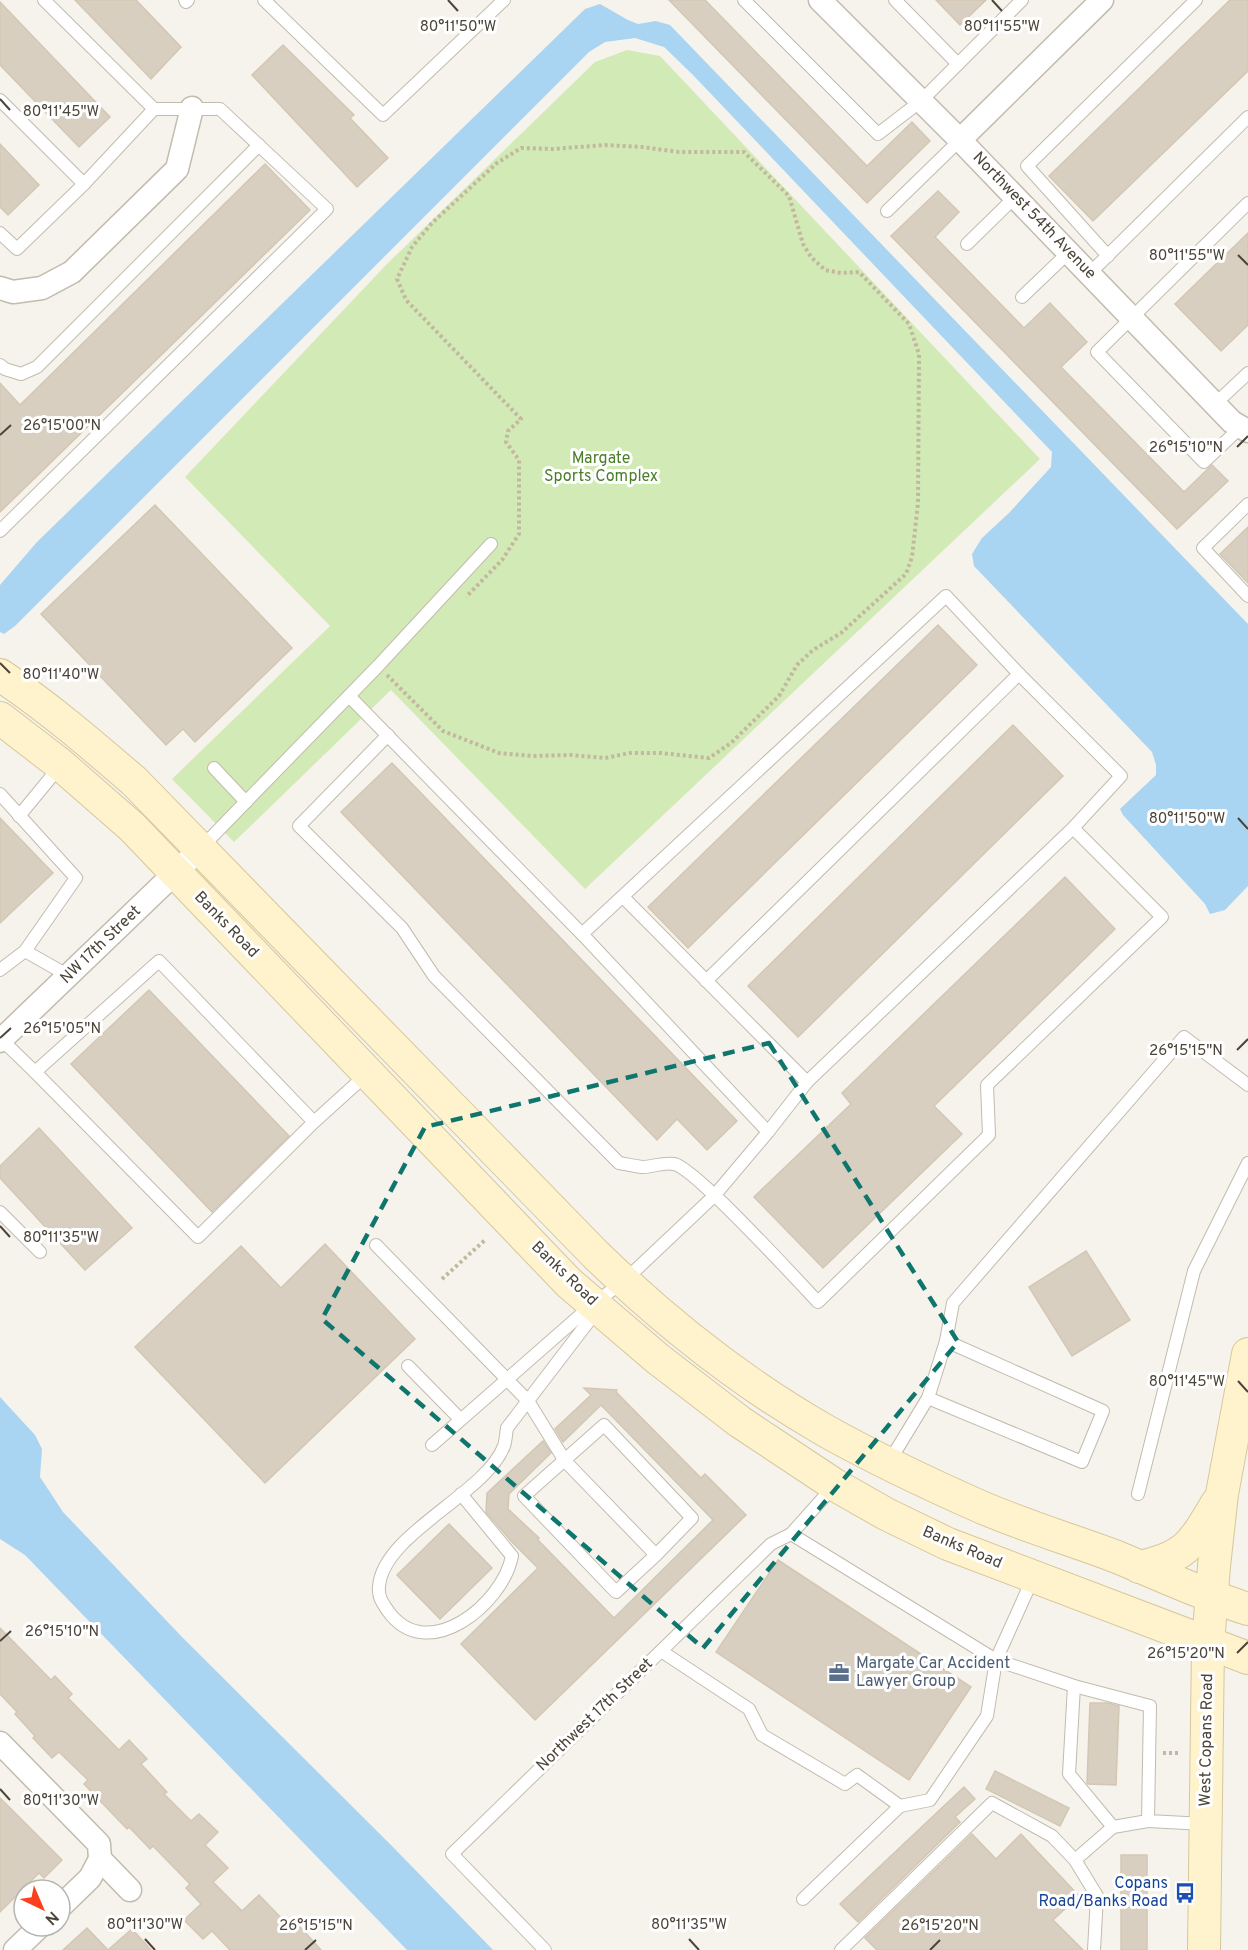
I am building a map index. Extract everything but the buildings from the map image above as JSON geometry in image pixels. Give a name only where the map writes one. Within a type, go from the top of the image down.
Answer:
[{"type":"street","name":"Northwest 54th Avenue","points":[[820,0],[960,140],[1215,404],[1233,422],[1244,428]]},
{"type":"street","points":[[960,140],[1102,0]]},
{"type":"street","points":[[6,290],[42,288],[72,272],[177,170],[192,108]]},
{"type":"street","points":[[0,675],[26,692],[134,781],[623,1282],[681,1331],[765,1393],[824,1430],[888,1463],[983,1508],[1248,1610]]},
{"type":"street","name":"Banks Road","points":[[0,718],[61,765],[132,827],[569,1282],[658,1359],[740,1422],[835,1485],[886,1514],[948,1544],[1248,1658]]},
{"type":"street","name":"NW 17th Street","points":[[1,1040],[201,848]]},
{"type":"street","name":"West Copans Road","points":[[1204,1950],[1208,1644],[1211,1597],[1222,1494],[1248,1354]]},
{"type":"street","points":[[1139,1567],[1160,1562],[1185,1549],[1195,1539],[1222,1494]]},
{"type":"street","points":[[0,1743],[99,1844],[100,1859],[90,1878],[72,1895]]},
{"type":"street","points":[[100,1859],[130,1890]]},
{"type":"street","points":[[15,1950],[28,1938]]},
{"type":"lane","points":[[44,0],[154,109]]},
{"type":"lane","points":[[264,0],[383,115],[504,0]]},
{"type":"lane","points":[[744,0],[878,134],[921,101],[1022,0]]},
{"type":"lane","points":[[895,0],[958,64]]},
{"type":"lane","points":[[1108,256],[1027,166],[1196,0]]},
{"type":"lane","points":[[0,100],[84,184]]},
{"type":"lane","points":[[0,233],[17,249],[84,184],[154,109],[220,109],[327,209],[0,531]]},
{"type":"lane","points":[[1089,274],[1248,117]]},
{"type":"lane","points":[[887,211],[960,140]]},
{"type":"lane","points":[[0,364],[5,369],[21,374],[37,367],[259,145]]},
{"type":"lane","points":[[967,244],[1015,197]]},
{"type":"lane","points":[[1244,428],[1204,462],[1096,352],[1248,203]]},
{"type":"lane","points":[[1022,297],[1068,252]]},
{"type":"lane","points":[[1215,404],[1248,373]]},
{"type":"lane","points":[[1248,504],[1203,548],[1248,596]]},
{"type":"lane","points":[[201,848],[378,666],[491,544]]},
{"type":"lane","points":[[432,1445],[593,1304],[623,1282],[714,1196],[807,1082],[1073,828],[1121,776],[1019,674],[946,596],[582,934]]},
{"type":"lane","points":[[706,981],[1019,674]]},
{"type":"lane","points":[[348,696],[582,934],[768,1132]]},
{"type":"lane","points":[[387,735],[299,826],[402,928],[434,976],[619,1163],[643,1167],[676,1164],[689,1172],[818,1302],[988,1135],[987,1085],[1162,917],[1073,828]]},
{"type":"lane","points":[[19,816],[61,765]]},
{"type":"lane","points":[[214,768],[246,802]]},
{"type":"lane","points":[[0,794],[76,878],[25,951],[0,970]]},
{"type":"lane","points":[[623,897],[807,1082]]},
{"type":"lane","points":[[25,951],[69,976]]},
{"type":"lane","points":[[35,1072],[159,961],[314,1122]]},
{"type":"lane","points":[[888,1463],[928,1398],[946,1341],[953,1303],[1184,1037],[1248,1085]]},
{"type":"lane","points":[[1,1040],[198,1237],[314,1122],[368,1073]]},
{"type":"lane","points":[[1138,1494],[1194,1271],[1248,1163]]},
{"type":"lane","points":[[0,1212],[40,1252]]},
{"type":"lane","points":[[376,1245],[528,1401],[564,1461],[656,1555]]},
{"type":"lane","points":[[460,1494],[512,1556],[509,1570],[500,1587],[459,1624],[447,1630],[424,1633],[408,1629],[393,1617],[378,1596],[379,1583],[390,1557],[424,1524],[484,1473],[495,1460],[504,1446],[507,1428],[592,1317],[593,1304]]},
{"type":"lane","points":[[928,1398],[1082,1462],[1103,1411],[946,1341]]},
{"type":"lane","points":[[408,1366],[460,1419]]},
{"type":"lane","points":[[604,1425],[692,1518],[616,1592],[524,1496],[564,1461],[604,1425]]},
{"type":"lane","name":"Northwest 17th Street","points":[[545,1950],[452,1854],[771,1544],[791,1534],[835,1485]]},
{"type":"lane","points":[[791,1534],[996,1660],[1074,1686],[1150,1706],[1148,1821]]},
{"type":"lane","points":[[803,1899],[900,1806],[930,1800],[987,1716],[996,1660],[1033,1578]]},
{"type":"lane","points":[[661,1651],[749,1709],[762,1735],[845,1784],[857,1775],[900,1806]]},
{"type":"lane","points":[[1074,1686],[1069,1774],[1113,1827]]},
{"type":"lane","points":[[841,1950],[992,1803],[1052,1836],[1075,1860],[1097,1896],[1094,1950]]},
{"type":"lane","points":[[1075,1860],[1113,1827],[1148,1821],[1206,1824]]},
{"type":"path","points":[[378,666],[443,731],[499,753],[532,756],[571,755],[604,759],[630,753],[661,753],[709,758],[731,743],[780,696],[797,665],[813,650],[841,633],[906,574],[912,557],[918,503],[919,354],[909,324],[859,272],[841,273],[825,270],[811,257],[803,244],[789,196],[744,152],[679,152],[605,145],[521,148],[497,163],[432,223],[412,247],[397,279],[405,300],[521,419],[508,431],[506,442],[519,460],[519,534],[502,560],[461,601]]},
{"type":"path","points":[[387,676],[395,668]]},
{"type":"path","points":[[442,1279],[484,1240]]},
{"type":"path","points":[[1163,1753],[1181,1753]]},
{"type":"highlighted area","points":[[769,1043],[958,1342],[703,1648],[322,1319],[425,1127]]},
{"type":"green space","name":"Margate Sports Complex","points":[[627,50],[660,56],[1040,459],[585,889],[391,690],[234,842],[172,779],[330,626],[185,477],[387,264],[595,62]]},
{"type":"water","points":[[600,4],[638,24],[656,21],[670,25],[1248,624],[1248,886],[1225,910],[1210,914],[1205,904],[1120,809],[1156,775],[1152,752],[974,566],[972,554],[982,538],[1009,513],[1051,467],[1052,452],[692,74],[664,47],[635,38],[605,42],[589,52],[15,626],[4,634],[0,632],[0,585],[37,542],[585,9]]},
{"type":"water","points":[[0,1397],[35,1435],[42,1449],[40,1477],[63,1512],[182,1637],[493,1950],[407,1950],[25,1555],[0,1539]]},
{"type":"place","name":"Margate Car Accident Lawyer Group","points":[[839,1673]]},
{"type":"place","name":"Copans Road/Banks Road","points":[[1185,1893]]}]
